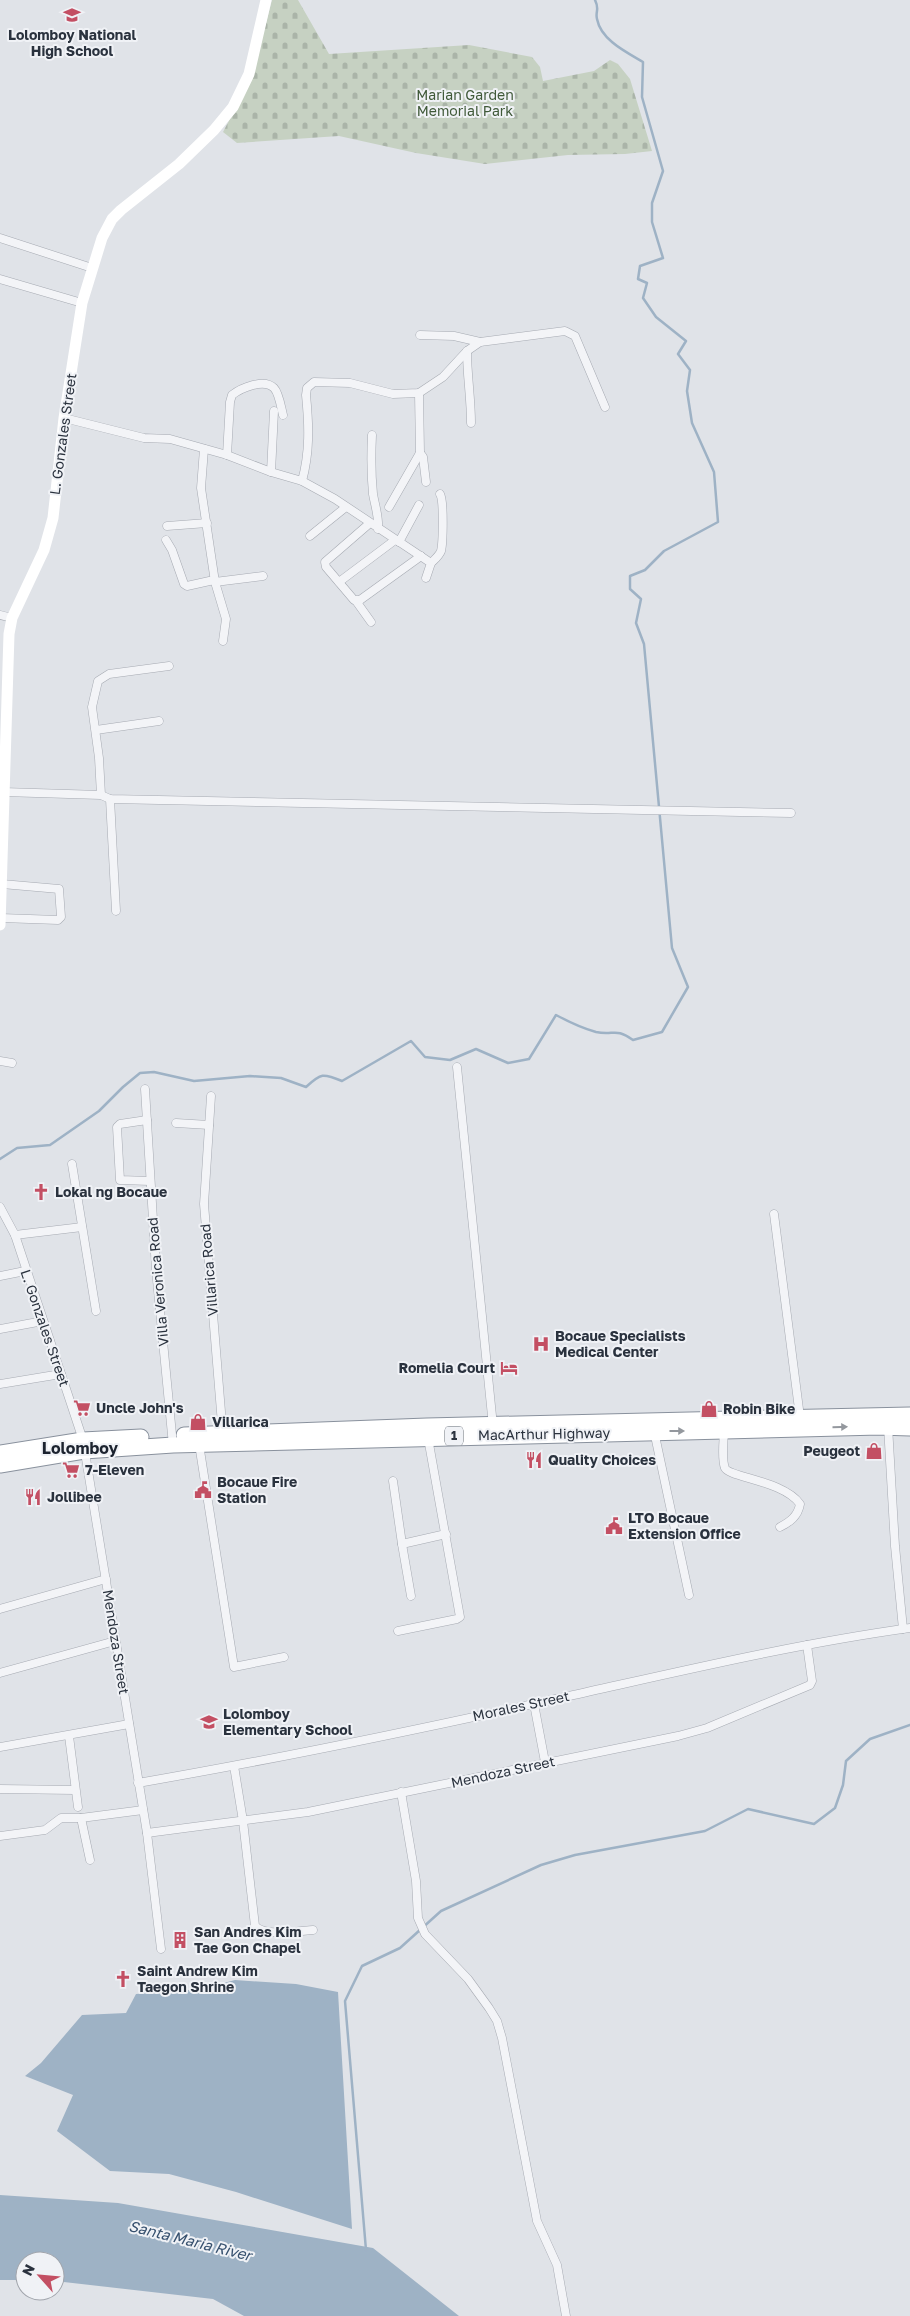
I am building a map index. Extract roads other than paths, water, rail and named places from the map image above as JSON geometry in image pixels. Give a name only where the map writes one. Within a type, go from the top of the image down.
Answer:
[{"type":"highway","name":"MacArthur Highway","points":[[0,1453],[173,1440],[428,1431],[889,1420],[910,1415]]},
{"type":"highway","name":"MacArthur Highway","points":[[724,1425],[800,1416],[889,1420],[910,1428]]},
{"type":"highway","name":"MacArthur Highway","points":[[173,1440],[199,1444],[224,1439]]},
{"type":"highway","name":"MacArthur Highway","points":[[0,1465],[83,1446]]},
{"type":"street","name":"L. Gonzales Street","points":[[0,922],[9,634],[6,617],[44,550],[50,526],[82,302],[92,268],[112,219],[179,164],[214,130],[233,107],[249,74],[266,0]]},
{"type":"street","points":[[0,238],[92,268]]},
{"type":"street","points":[[0,279],[82,302]]},
{"type":"street","points":[[420,335],[454,336],[480,342],[565,331],[575,336],[605,407]]},
{"type":"street","points":[[302,481],[308,461],[309,420],[306,395],[310,384],[314,382],[350,383],[393,394],[419,393],[443,377],[467,351],[480,342]]},
{"type":"street","points":[[467,351],[467,379],[471,400],[472,422]]},
{"type":"street","points":[[227,455],[232,394],[255,384],[270,384],[276,389],[283,415]]},
{"type":"street","points":[[389,507],[420,453],[419,393]]},
{"type":"street","points":[[271,472],[274,412]]},
{"type":"street","points":[[64,418],[144,438],[165,438],[227,455],[271,472],[302,481],[320,489],[430,563]]},
{"type":"street","points":[[372,435],[371,468],[374,497],[379,518],[378,529]]},
{"type":"street","points":[[204,449],[201,488],[215,581],[226,618],[223,641]]},
{"type":"street","points":[[420,453],[423,457],[426,482]]},
{"type":"street","points":[[426,578],[430,563],[437,558],[441,551],[443,502],[440,494]]},
{"type":"street","points":[[339,582],[397,541],[419,505]]},
{"type":"street","points":[[310,536],[346,507]]},
{"type":"street","points":[[167,526],[206,523]]},
{"type":"street","points":[[370,523],[326,560],[326,566],[371,622]]},
{"type":"street","points":[[166,540],[172,550],[184,584],[188,586],[263,576]]},
{"type":"street","points":[[356,601],[421,556]]},
{"type":"street","points":[[101,794],[96,730],[92,707],[96,686],[100,678],[109,674],[169,666]]},
{"type":"street","points":[[96,730],[159,720]]},
{"type":"street","points":[[3,792],[101,794],[110,799],[791,813]]},
{"type":"street","points":[[110,799],[116,911]]},
{"type":"street","points":[[0,922],[58,920],[61,917],[59,889],[2,884]]},
{"type":"street","points":[[0,1062],[12,1062]]},
{"type":"street","points":[[456,1067],[493,1430]]},
{"type":"street","name":"Villa Veronica Road","points":[[145,1089],[150,1181],[173,1440]]},
{"type":"street","name":"Villarica Road","points":[[211,1096],[204,1204],[224,1439]]},
{"type":"street","points":[[148,1120],[120,1124],[117,1127],[120,1180],[150,1181]]},
{"type":"street","points":[[176,1123],[208,1126]]},
{"type":"street","points":[[72,1164],[96,1311]]},
{"type":"street","name":"L. Gonzales Street","points":[[0,1207],[15,1235],[25,1271],[61,1374],[83,1446]]},
{"type":"street","points":[[774,1214],[800,1416]]},
{"type":"street","points":[[15,1235],[82,1227]]},
{"type":"street","points":[[0,1276],[25,1271]]},
{"type":"street","points":[[0,1328],[43,1321]]},
{"type":"street","points":[[0,1384],[61,1374]]},
{"type":"street","points":[[889,1420],[894,1546],[906,1628]]},
{"type":"street","points":[[724,1425],[725,1468],[730,1474],[757,1479],[776,1486],[795,1496],[800,1504],[799,1512],[780,1527]]},
{"type":"street","points":[[654,1426],[689,1595]]},
{"type":"street","points":[[398,1631],[460,1617],[428,1431]]},
{"type":"street","points":[[199,1444],[234,1667],[284,1657]]},
{"type":"street","name":"Mendoza Street","points":[[83,1446],[147,1833],[160,1949]]},
{"type":"street","points":[[393,1481],[411,1596]]},
{"type":"street","points":[[402,1544],[446,1534]]},
{"type":"street","points":[[0,1609],[106,1579]]},
{"type":"street","name":"Morales Street","points":[[138,1783],[234,1766],[807,1645],[906,1628]]},
{"type":"street","points":[[0,1673],[115,1641]]},
{"type":"street","name":"Mendoza Street","points":[[147,1833],[308,1812],[678,1736],[707,1728],[810,1685],[812,1681],[807,1645]]},
{"type":"street","points":[[534,1704],[545,1762]]},
{"type":"street","points":[[0,1747],[129,1724]]},
{"type":"street","points":[[70,1736],[78,1807]]},
{"type":"street","points":[[234,1766],[243,1821],[255,1926],[259,1930],[269,1932],[314,1930]]},
{"type":"street","points":[[0,1789],[75,1790]]},
{"type":"street","points":[[402,1792],[416,1881],[418,1918],[425,1934],[468,1979],[497,2021],[502,2038],[537,2221],[557,2265],[566,2316]]},
{"type":"street","points":[[0,1836],[45,1830],[61,1818],[81,1818],[143,1810]]},
{"type":"street","points":[[81,1818],[90,1860]]},
{"type":"water","points":[[235,1980],[296,1984],[338,1992],[352,2229],[236,2192],[169,2174],[110,2171],[57,2131],[73,2095],[25,2076],[41,2063],[82,2015],[126,2013],[136,1994],[201,1989]]},
{"type":"water","name":"Santa Maria River","points":[[0,2195],[118,2203],[373,2248],[459,2316],[244,2316],[213,2299],[65,2282],[65,2251],[15,2251],[15,2280],[0,2280]]},
{"type":"waterway","points":[[0,1159],[17,1148],[50,1145],[99,1111],[140,1073],[154,1072],[194,1081],[250,1076],[281,1078],[306,1087],[322,1076],[342,1081],[411,1041],[425,1057],[450,1060],[476,1049],[508,1063],[529,1059],[556,1015],[575,1025],[602,1033],[622,1034],[633,1040],[662,1032],[688,987],[672,948],[644,644],[636,623],[641,599],[630,589],[630,576],[645,570],[664,551],[718,522],[714,472],[692,423],[687,391],[690,370],[678,354],[686,341],[656,317],[643,298],[647,283],[638,279],[640,266],[663,258],[652,222],[652,203],[663,171],[642,97],[643,62],[615,45],[603,33],[597,19],[595,0]]},
{"type":"waterway","points":[[366,2250],[345,2001],[362,1966],[400,1948],[441,1911],[541,1865],[575,1855],[705,1831],[748,1809],[814,1824],[835,1808],[843,1785],[846,1761],[870,1739],[910,1725]]},
{"type":"place","name":"Lolomboy National High School","points":[[72,15]]},
{"type":"place","name":"Lokal ng Bocaue","points":[[41,1192]]},
{"type":"place","name":"Bocaue Specialists Medical Center","points":[[541,1344]]},
{"type":"place","name":"Romelia Court","points":[[509,1368]]},
{"type":"place","name":"Uncle John's","points":[[82,1408]]},
{"type":"place","name":"Robin Bike","points":[[709,1409]]},
{"type":"place","name":"Villarica","points":[[198,1422]]},
{"type":"place","name":"Peugeot","points":[[874,1451]]},
{"type":"place","name":"Quality Choices","points":[[534,1460]]},
{"type":"place","name":"7-Eleven","points":[[71,1470]]},
{"type":"place","name":"Bocaue Fire Station","points":[[203,1490]]},
{"type":"place","name":"Jollibee","points":[[33,1497]]},
{"type":"place","name":"LTO Bocaue Extension Office","points":[[614,1526]]},
{"type":"place","name":"Lolomboy Elementary School","points":[[209,1722]]},
{"type":"place","name":"San Andres Kim Tae Gon Chapel","points":[[180,1940]]},
{"type":"place","name":"Saint Andrew Kim Taegon Shrine","points":[[123,1979]]},
{"type":"district","name":"Lolomboy","points":[[80,1448]]},
{"type":"park label","name":"Marian Garden Memorial Park","points":[[465,104]]}]
